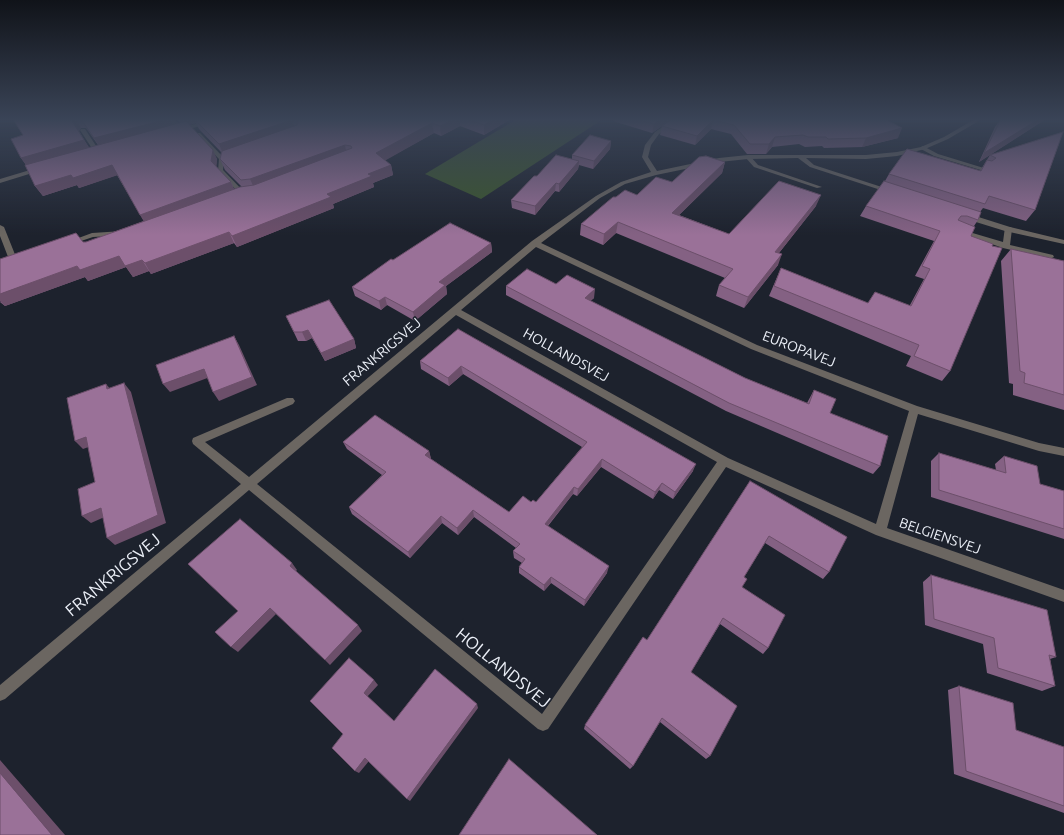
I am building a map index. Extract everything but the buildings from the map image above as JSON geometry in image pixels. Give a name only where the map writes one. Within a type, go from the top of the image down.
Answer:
[{"type":"street","points":[[225,158],[220,170],[243,194]]},
{"type":"street","points":[[646,158],[655,174]]},
{"type":"street","name":"FRANKRIGSVEJ","points":[[0,694],[535,244],[598,197],[623,183],[655,174],[734,158]]},
{"type":"street","points":[[750,158],[756,166],[819,187]]},
{"type":"street","points":[[802,158],[812,166],[899,194]]},
{"type":"street","points":[[949,158],[984,169]]},
{"type":"street","points":[[0,181],[45,167]]},
{"type":"street","points":[[958,213],[1008,229],[1064,242]]},
{"type":"street","points":[[0,227],[14,262]]},
{"type":"street","points":[[1006,246],[1008,229]]},
{"type":"street","points":[[958,230],[1006,246],[1050,257]]},
{"type":"street","points":[[64,245],[92,235],[132,232]]},
{"type":"street","name":"EUROPAVEJ","points":[[535,244],[754,347],[914,409],[1034,445],[1064,452]]},
{"type":"street","name":"HOLLANDSVEJ","points":[[456,311],[724,460],[880,531]]},
{"type":"street","points":[[250,484],[197,441],[290,401]]},
{"type":"street","name":"BELGIENSVEJ","points":[[914,409],[880,531],[1064,596]]},
{"type":"street","name":"HOLLANDSVEJ","points":[[250,484],[543,724],[724,460]]},
{"type":"green space","points":[[452,158],[544,158],[481,199],[425,174]]}]
